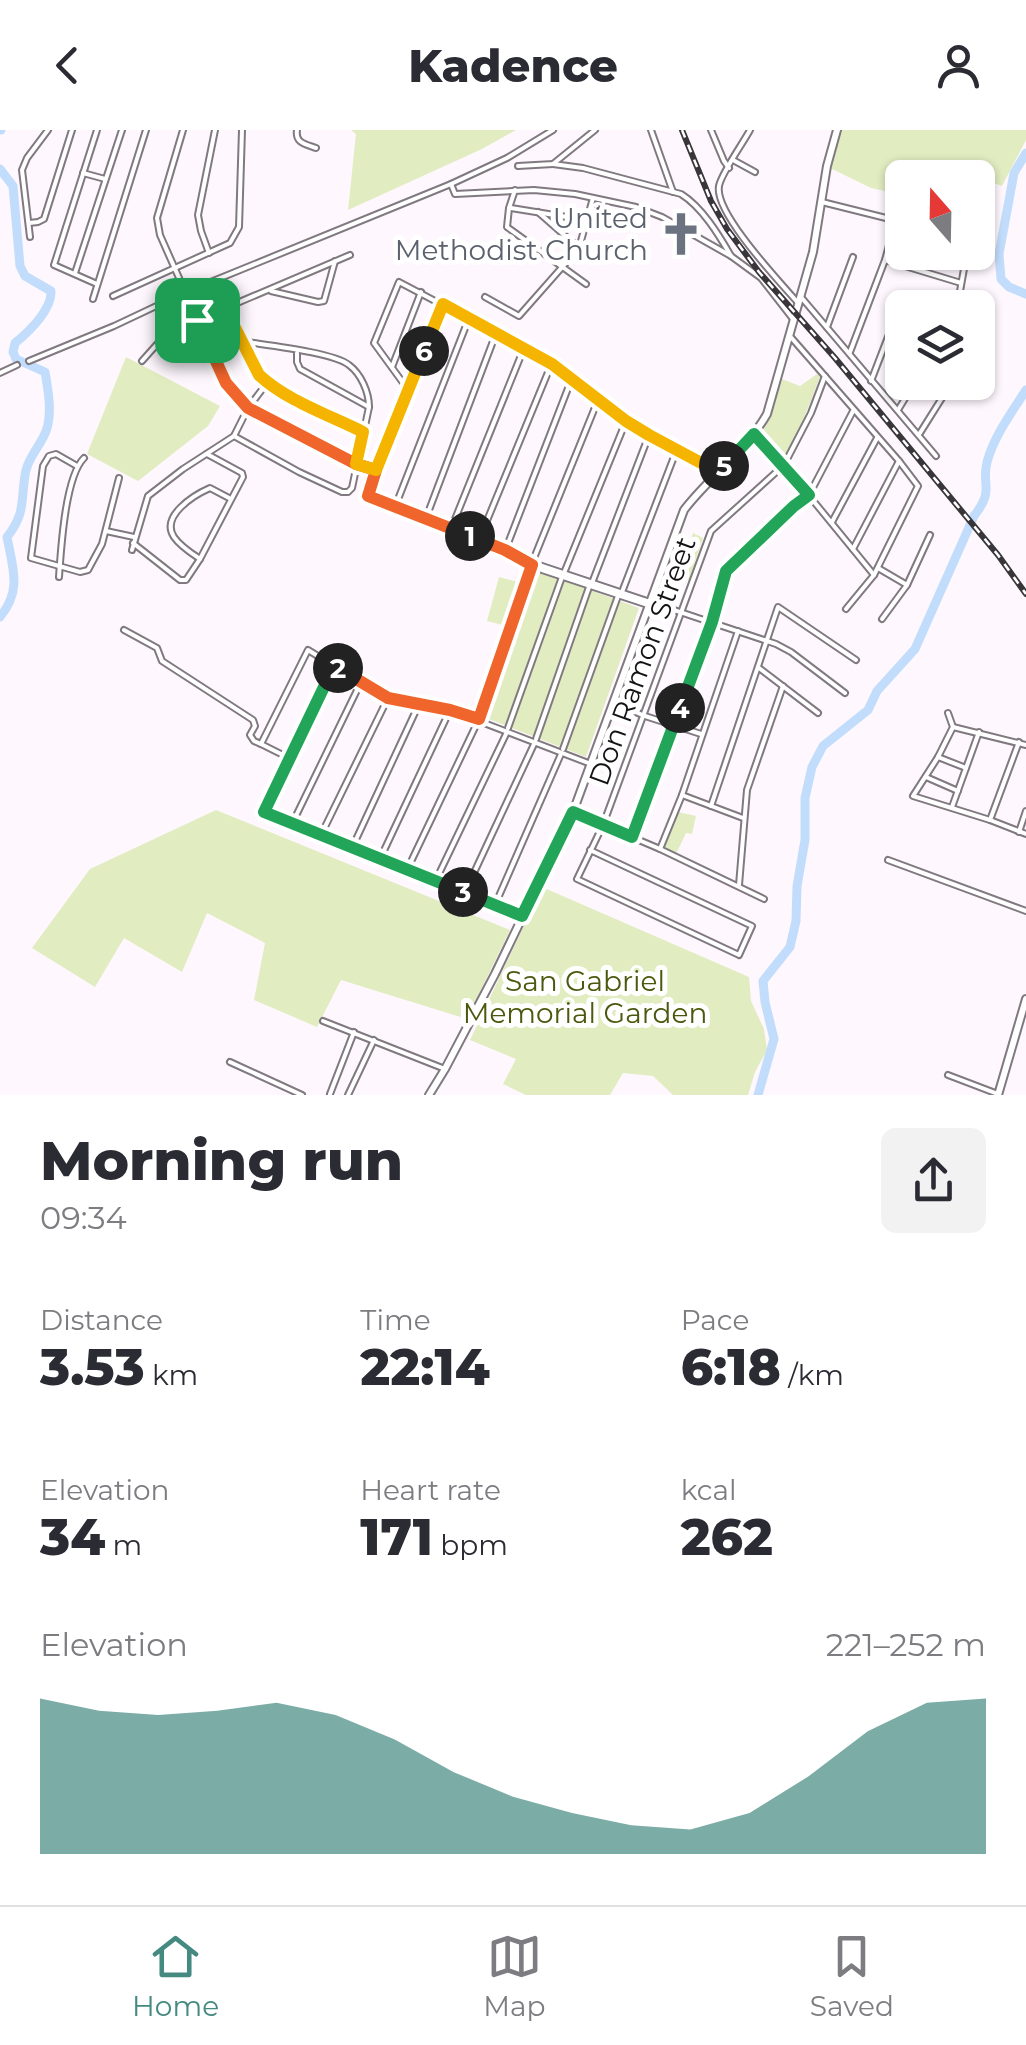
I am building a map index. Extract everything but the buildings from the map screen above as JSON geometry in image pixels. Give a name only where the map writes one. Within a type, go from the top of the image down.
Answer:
[{"type":"street","points":[[30,237],[22,170],[48,130]]},
{"type":"street","points":[[28,223],[44,219],[72,130]]},
{"type":"street","points":[[96,284],[54,265],[98,130]]},
{"type":"street","points":[[75,274],[122,130]]},
{"type":"street","points":[[93,299],[146,130]]},
{"type":"street","points":[[182,130],[157,218],[160,235],[226,383],[248,408],[356,464],[376,470]]},
{"type":"street","points":[[209,253],[198,215],[215,130]]},
{"type":"street","points":[[113,296],[230,242],[239,227],[242,130]]},
{"type":"street","points":[[297,130],[299,142],[316,148]]},
{"type":"street","points":[[29,361],[451,184],[507,158],[552,130]]},
{"type":"street","points":[[553,164],[595,130]]},
{"type":"street","points":[[652,130],[673,192]]},
{"type":"street","points":[[711,130],[729,168]]},
{"type":"street","points":[[750,130],[719,182],[719,194],[731,221],[936,456]]},
{"type":"street","points":[[429,1095],[573,812],[684,510],[768,414],[813,252],[829,153],[837,130]]},
{"type":"street","points":[[733,160],[754,172]]},
{"type":"street","points":[[518,166],[553,164],[583,168],[688,198],[731,256]]},
{"type":"street","points":[[83,173],[105,180]]},
{"type":"street","points":[[451,184],[455,194],[515,190],[574,194],[636,207],[731,256],[761,278],[795,317]]},
{"type":"street","points":[[515,190],[507,227],[586,284]]},
{"type":"street","points":[[485,297],[519,316],[579,248],[593,198]]},
{"type":"street","points":[[510,208],[598,222],[604,201]]},
{"type":"street","points":[[822,202],[885,217]]},
{"type":"street","points":[[538,212],[579,248]]},
{"type":"street","points":[[142,361],[159,342],[197,320],[350,255]]},
{"type":"street","points":[[827,327],[853,257]]},
{"type":"street","points":[[849,354],[885,260]]},
{"type":"street","points":[[269,291],[324,301],[335,261]]},
{"type":"street","points":[[918,270],[961,283]]},
{"type":"street","points":[[960,290],[964,270]]},
{"type":"street","points":[[409,391],[374,342],[399,282],[552,364],[626,421],[718,472]]},
{"type":"street","points":[[392,367],[421,292]]},
{"type":"street","points":[[443,304],[368,496],[590,585],[766,641],[791,652],[845,693]]},
{"type":"street","points":[[225,308],[252,364],[267,383],[363,432]]},
{"type":"street","points":[[395,507],[469,318]]},
{"type":"street","points":[[426,518],[496,334]]},
{"type":"street","points":[[790,335],[918,488],[874,575],[846,609]]},
{"type":"street","points":[[234,436],[299,472],[348,492],[369,406],[369,394],[349,365],[316,353],[240,342]]},
{"type":"street","points":[[871,381],[885,346]]},
{"type":"street","points":[[451,529],[524,348]]},
{"type":"street","points":[[298,352],[300,369],[369,406]]},
{"type":"street","points":[[479,540],[552,364]]},
{"type":"street","points":[[0,373],[18,365]]},
{"type":"street","points":[[784,465],[825,376]]},
{"type":"street","points":[[505,550],[572,378]]},
{"type":"street","points":[[132,550],[148,496],[234,436],[267,383]]},
{"type":"street","points":[[407,870],[479,719],[531,563],[598,400]]},
{"type":"street","points":[[898,410],[904,400]]},
{"type":"street","points":[[918,435],[940,400]]},
{"type":"street","points":[[632,837],[712,622],[726,571],[809,495],[853,411]]},
{"type":"street","points":[[436,880],[508,730],[563,575],[626,421]]},
{"type":"street","points":[[754,434],[874,575]]},
{"type":"street","points":[[464,892],[535,740],[649,435]]},
{"type":"street","points":[[832,522],[878,437]]},
{"type":"street","points":[[494,905],[562,752],[677,448]]},
{"type":"street","points":[[77,466],[56,454],[43,466],[32,558],[80,572],[88,570],[106,530],[119,478]]},
{"type":"street","points":[[106,530],[134,540],[182,581],[186,580],[243,477],[207,454]]},
{"type":"street","points":[[59,577],[70,488],[84,458]]},
{"type":"street","points":[[853,548],[899,461]]},
{"type":"street","name":"Don Ramon Street","points":[[590,850],[752,926],[739,955],[577,879],[645,716],[712,531],[784,465]]},
{"type":"street","points":[[200,559],[172,534],[173,516],[210,488],[230,499]]},
{"type":"street","points":[[882,619],[907,585],[930,535]]},
{"type":"street","points":[[878,568],[907,585]]},
{"type":"street","points":[[710,806],[778,607],[856,660]]},
{"type":"street","points":[[124,630],[157,648],[162,661],[253,720],[250,735],[254,740],[289,758]]},
{"type":"street","points":[[660,850],[738,631]]},
{"type":"street","points":[[261,744],[308,650],[388,698],[479,719],[592,764]]},
{"type":"street","points":[[334,666],[264,812],[522,916]]},
{"type":"street","points":[[757,667],[818,714]]},
{"type":"street","points":[[292,824],[360,682]]},
{"type":"street","points":[[739,886],[749,785],[784,686]]},
{"type":"street","points":[[321,835],[388,698]]},
{"type":"street","points":[[614,703],[702,734]]},
{"type":"street","points":[[352,848],[420,704]]},
{"type":"street","points":[[380,859],[450,710]]},
{"type":"street","points":[[948,713],[953,726],[913,796],[1026,834]]},
{"type":"street","points":[[953,726],[1026,745]]},
{"type":"street","points":[[951,808],[980,732]]},
{"type":"street","points":[[990,820],[1019,742]]},
{"type":"street","points":[[938,757],[966,768]]},
{"type":"street","points":[[926,777],[958,790]]},
{"type":"street","points":[[682,795],[743,818]]},
{"type":"street","points":[[1019,832],[1026,811]]},
{"type":"street","points":[[573,812],[764,899]]},
{"type":"street","points":[[888,860],[1026,910]]},
{"type":"street","points":[[948,1075],[998,1094],[1026,999]]},
{"type":"street","points":[[323,1020],[445,1069]]},
{"type":"street","points":[[330,1094],[354,1032]]},
{"type":"street","points":[[348,1095],[374,1040]]},
{"type":"street","points":[[230,1062],[302,1095]]},
{"type":"green space","points":[[351,130],[516,130],[348,210],[356,134]]},
{"type":"green space","points":[[842,130],[1026,130],[1026,140],[1002,186],[995,184],[995,160],[885,160],[885,191],[830,168]]},
{"type":"green space","points":[[126,357],[220,406],[208,426],[138,481],[87,454]]},
{"type":"green space","points":[[817,374],[820,376],[804,419],[784,460],[781,459],[760,437],[782,379],[800,386]]},
{"type":"green space","points":[[693,533],[703,538],[689,580],[676,576],[670,593],[659,588],[671,555],[684,559]]},
{"type":"green space","points":[[533,569],[639,608],[586,757],[481,716]]},
{"type":"green space","points":[[499,577],[518,582],[503,625],[487,621]]},
{"type":"green space","points":[[216,810],[510,930],[467,1019],[341,980],[317,1027],[254,1000],[265,943],[207,913],[182,972],[124,938],[95,987],[32,948],[90,869]]},
{"type":"green space","points":[[678,812],[696,816],[692,834],[686,833],[676,854],[663,848]]},
{"type":"green space","name":"San Gabriel Memorial Garden","points":[[542,887],[749,977],[751,1001],[764,1029],[767,1050],[748,1095],[673,1095],[653,1076],[623,1073],[610,1095],[526,1095],[503,1084],[516,1059],[470,1040]]},
{"type":"waterway","points":[[1026,153],[1014,173],[999,254],[1001,279],[1026,294]]},
{"type":"waterway","points":[[0,169],[13,186],[20,266],[25,276],[51,291],[44,312],[15,343],[13,352],[16,359],[45,372],[49,414],[45,433],[26,470],[20,512],[7,537],[13,588],[0,617]]},
{"type":"waterway","points":[[758,1095],[774,1039],[763,981],[790,947],[796,921],[805,840],[805,798],[812,767],[823,746],[868,710],[877,691],[915,649],[984,500],[987,462],[994,443],[1026,390]]},
{"type":"railway","points":[[682,130],[727,229],[998,555],[1026,594]]},
{"type":"place","name":"United Methodist Church","points":[[681,234]]},
{"type":"route","points":[[197,320],[225,308],[259,375],[312,408],[363,432],[356,464],[376,470],[443,304],[552,364],[626,421],[718,472],[754,434],[809,495],[726,571],[712,622],[632,837],[573,812],[522,916],[264,812],[334,666],[388,698],[479,719],[532,565],[505,550],[368,496],[376,470],[356,464],[248,408],[226,383],[197,320]]}]
